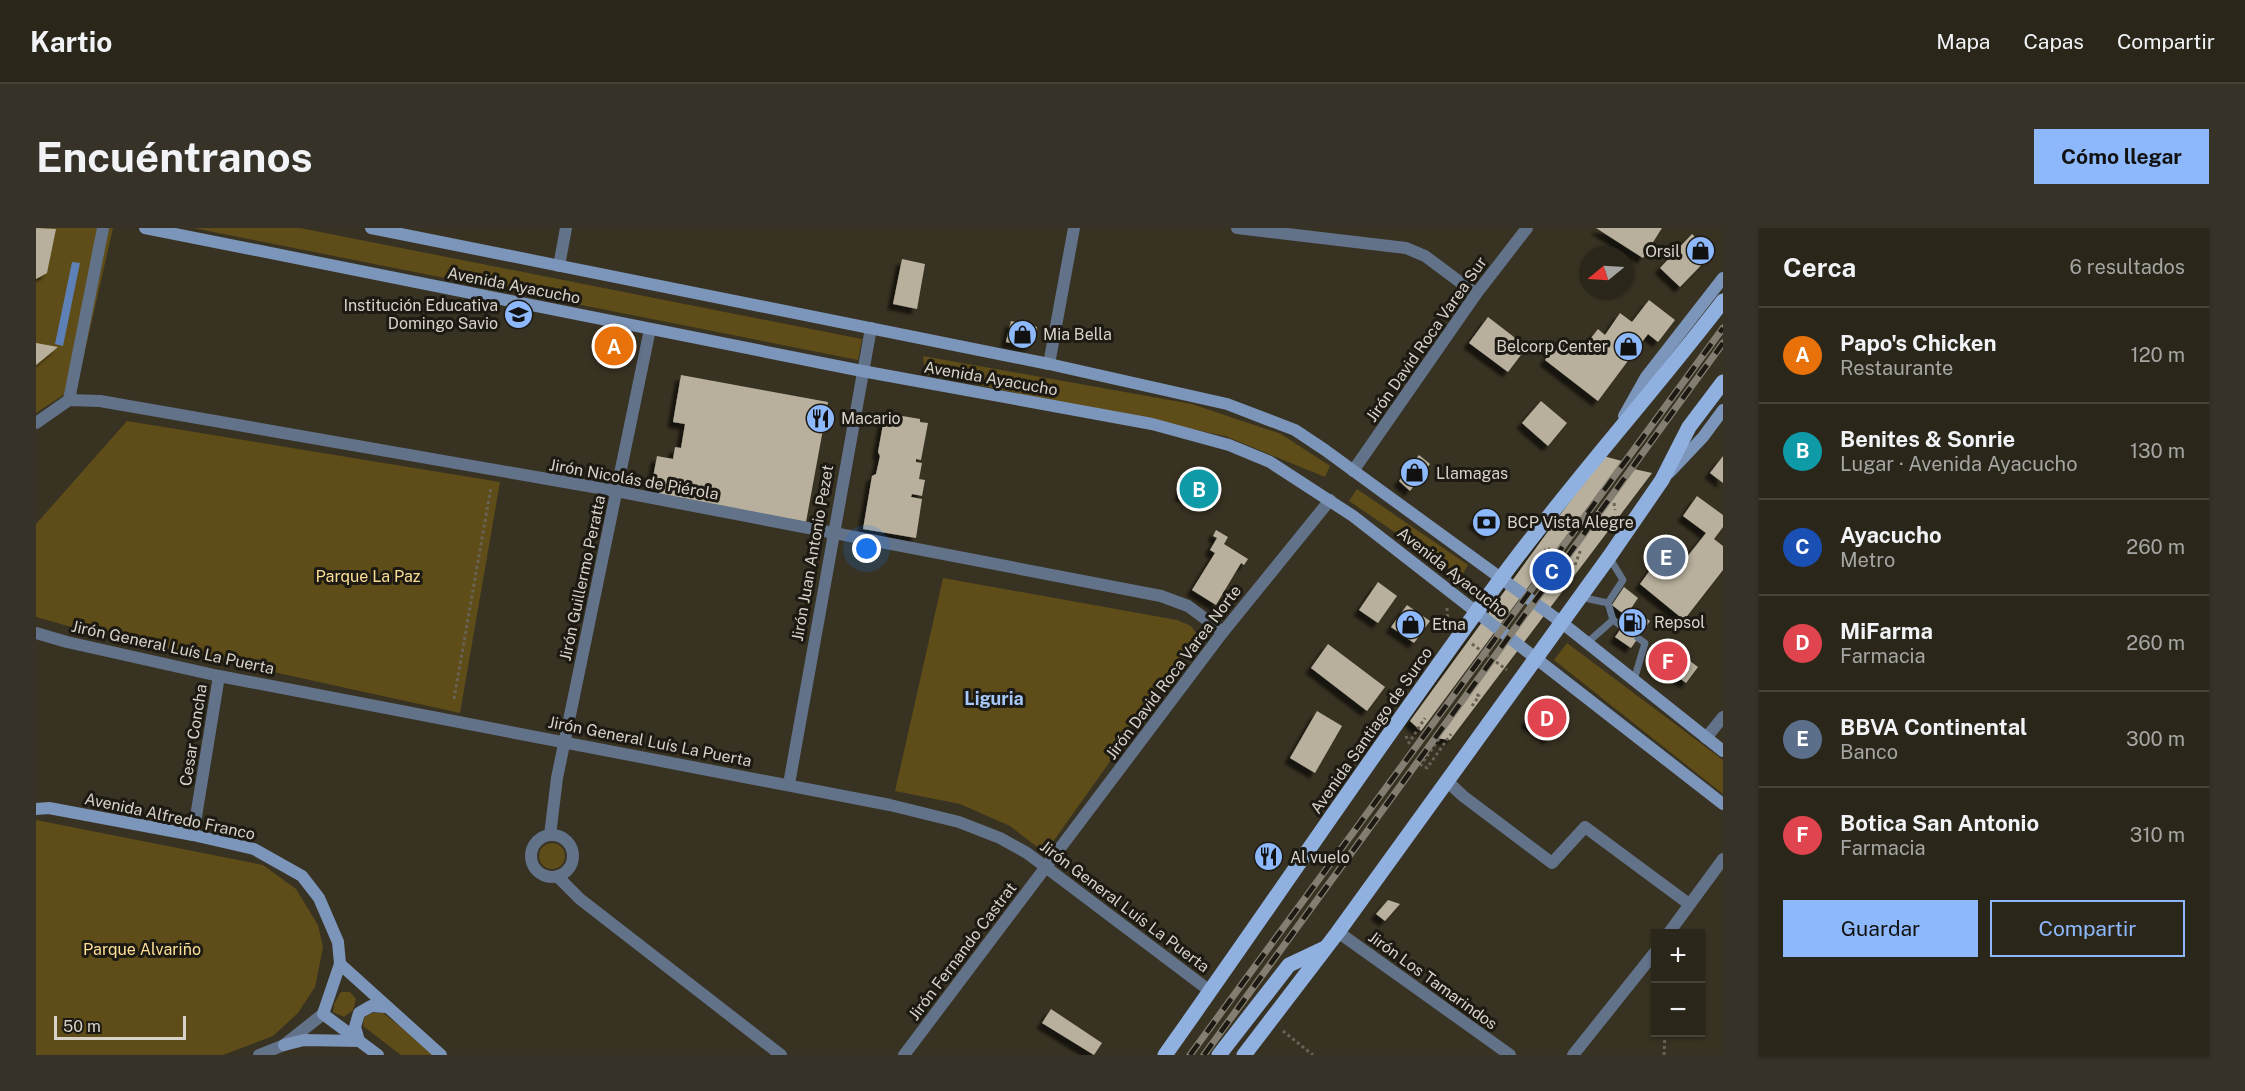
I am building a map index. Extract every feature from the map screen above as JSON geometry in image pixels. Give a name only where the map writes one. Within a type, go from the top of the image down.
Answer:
[{"type":"main road","name":"Avenida Ayacucho","points":[[145,228],[862,372],[1152,424],[1192,434],[1270,462],[1330,500],[1457,594],[1723,804]]},
{"type":"main road","name":"Avenida Ayacucho","points":[[371,228],[1049,364],[1227,404],[1294,430],[1353,471],[1588,642],[1723,751]]},
{"type":"main road","name":"Avenida Santiago de Surco","points":[[1615,432],[1646,377],[1723,278]]},
{"type":"main road","name":"Avenida Santiago de Surco","points":[[1165,1055],[1501,578],[1615,432],[1657,387],[1723,302]]},
{"type":"main road","points":[[1244,1055],[1338,932],[1448,782],[1534,657],[1580,598],[1662,480],[1689,427],[1723,382]]},
{"type":"main road","points":[[1662,480],[1703,437],[1723,410]]},
{"type":"main road","name":"Avenida Alfredo Franco","points":[[36,809],[49,808],[254,849],[302,876],[319,898],[338,942],[340,964],[324,1014]]},
{"type":"main road","points":[[1220,1055],[1288,965],[1326,948]]},
{"type":"main road","points":[[340,964],[441,1055]]},
{"type":"main road","points":[[359,1041],[355,1027],[359,1013],[371,1006],[386,1007]]},
{"type":"main road","points":[[324,1014],[378,1055]]},
{"type":"main road","points":[[284,1045],[304,1040],[359,1041]]},
{"type":"street","points":[[36,423],[69,400],[103,228]]},
{"type":"street","points":[[559,266],[566,228]]},
{"type":"street","points":[[1049,364],[1074,228]]},
{"type":"street","points":[[1238,228],[1406,248],[1425,256],[1476,294]]},
{"type":"street","name":"Jirón David Roca Varea Sur","points":[[1353,471],[1476,294],[1527,228]]},
{"type":"street","name":"Jirón Juan Antonio Pezet","points":[[789,784],[832,533],[871,328]]},
{"type":"street","name":"Jirón Guillermo Peratta","points":[[550,835],[564,742],[650,329]]},
{"type":"street","name":"Jirón Nicolás de Piérola","points":[[69,400],[100,400],[616,491],[1161,596],[1188,606],[1223,632]]},
{"type":"street","name":"Jirón David Roca Varea Norte","points":[[1046,867],[1223,632],[1330,500]]},
{"type":"street","name":"Jirón General Luís La Puerta","points":[[36,633],[219,676],[789,784],[959,822],[1000,838],[1046,867],[1210,991]]},
{"type":"street","name":"Cesar Concha","points":[[193,835],[219,676]]},
{"type":"street","points":[[1706,738],[1723,717]]},
{"type":"street","points":[[1448,782],[1463,796],[1552,863],[1585,827],[1689,904]]},
{"type":"street","points":[[550,835],[557,835],[569,842],[574,855],[570,869],[558,877],[551,878],[538,872],[531,860],[531,853],[537,841],[550,835]]},
{"type":"street","points":[[1671,929],[1723,860]]},
{"type":"street","name":"Jirón Fernando Castrat","points":[[904,1055],[1046,867]]},
{"type":"street","points":[[558,877],[580,899],[781,1055]]},
{"type":"street","name":"Jirón Los Tamarindos","points":[[1338,932],[1510,1055]]},
{"type":"street","points":[[1573,1055],[1651,957]]},
{"type":"street","points":[[259,1055],[284,1045],[324,1014]]},
{"type":"lane","points":[[1608,603],[1623,580],[1609,557]]},
{"type":"lane","points":[[1580,598],[1608,603]]},
{"type":"lane","points":[[1608,603],[1614,620],[1624,628]]},
{"type":"lane","points":[[1588,642],[1614,620]]},
{"type":"lane","points":[[1634,680],[1645,643],[1638,638]]},
{"type":"path","points":[[453,699],[491,487]]},
{"type":"path","points":[[1614,503],[1615,510]]},
{"type":"path","points":[[1544,550],[1550,548]]},
{"type":"path","points":[[1575,565],[1581,549]]},
{"type":"path","points":[[1519,555],[1580,598]]},
{"type":"path","points":[[1457,594],[1447,607],[1448,626],[1519,679]]},
{"type":"path","points":[[1472,706],[1479,696],[1474,693]]},
{"type":"path","points":[[1439,740],[1421,765],[1427,768],[1451,734]]},
{"type":"path","points":[[1270,1020],[1313,1055]]},
{"type":"path","points":[[1664,1055],[1665,1037]]},
{"type":"green space","points":[[36,228],[113,228],[77,386],[36,413]]},
{"type":"green space","points":[[193,228],[300,228],[862,339],[858,360]]},
{"type":"green space","points":[[923,356],[1192,404],[1281,434],[1330,466],[1325,477],[1225,436],[925,374]]},
{"type":"green space","name":"Parque La Paz","points":[[127,421],[500,482],[460,713],[82,630],[36,617],[36,524]]},
{"type":"green space","points":[[1357,489],[1468,565],[1461,577],[1349,501]]},
{"type":"green space","points":[[943,578],[1177,620],[1191,626],[1197,634],[1195,642],[1045,853],[1010,826],[960,804],[895,791]]},
{"type":"green space","points":[[1567,643],[1723,760],[1723,794],[1554,660]]},
{"type":"green space","name":"Parque Alvariño","points":[[36,820],[263,865],[296,889],[318,925],[323,947],[315,987],[298,1013],[273,1036],[223,1055],[36,1055]]},
{"type":"green space","points":[[552,843],[561,847],[565,856],[561,865],[552,869],[543,865],[539,856],[543,847]]},
{"type":"green space","points":[[341,992],[350,992],[356,999],[353,1010],[344,1017],[333,1012],[334,1004]]},
{"type":"green space","points":[[370,1013],[383,1013],[437,1055],[401,1055],[363,1026],[364,1018]]},
{"type":"water","points":[[72,262],[80,263],[63,346],[55,344]]},
{"type":"building","points":[[36,228],[56,229],[47,273],[36,279]]},
{"type":"building","points":[[1596,228],[1662,228],[1643,258],[1633,252],[1633,246],[1624,246]]},
{"type":"building","points":[[1692,234],[1712,254],[1680,287],[1660,268]]},
{"type":"building","points":[[902,259],[925,264],[917,309],[893,304]]},
{"type":"building","points":[[1649,300],[1675,320],[1658,342],[1648,334],[1598,401],[1545,360],[1562,337],[1581,351],[1598,329],[1605,335],[1620,313],[1632,322]]},
{"type":"building","points":[[1488,317],[1527,347],[1508,372],[1469,343]]},
{"type":"building","name":"Mia Bella","points":[[1011,321],[1037,327],[1034,343],[1027,346],[1006,342]]},
{"type":"building","points":[[36,343],[58,347],[36,365]]},
{"type":"building","points":[[681,375],[828,402],[806,522],[659,494],[660,489],[651,488],[657,456],[673,459],[675,447],[681,448],[685,424],[673,422]]},
{"type":"building","points":[[1541,401],[1567,423],[1548,446],[1522,423]]},
{"type":"building","points":[[885,413],[920,419],[920,422],[928,423],[921,460],[916,459],[916,462],[922,463],[919,479],[925,480],[922,496],[912,494],[911,497],[922,499],[916,538],[863,529],[872,476],[876,474],[880,456],[878,452]]},
{"type":"building","name":"Llamagas","points":[[1419,455],[1430,464],[1410,491],[1399,481]]},
{"type":"building","points":[[1603,456],[1622,461],[1421,731],[1410,721]]},
{"type":"building","points":[[1723,456],[1723,483],[1710,473]]},
{"type":"building","points":[[1634,469],[1652,473],[1450,740],[1436,738]]},
{"type":"building","points":[[1188,471],[1217,483],[1212,499],[1199,495],[1197,501],[1180,495]]},
{"type":"building","points":[[1697,496],[1723,515],[1723,527],[1714,539],[1723,546],[1723,570],[1684,620],[1640,584],[1666,548],[1683,562],[1706,533],[1683,516]]},
{"type":"building","name":"BCP Vista Alegre","points":[[1483,510],[1498,523],[1489,535],[1473,522]]},
{"type":"building","points":[[1216,530],[1228,537],[1224,544],[1248,559],[1244,565],[1241,563],[1216,605],[1192,590],[1215,553],[1210,550],[1217,538],[1213,536]]},
{"type":"building","points":[[1378,582],[1397,596],[1378,623],[1359,610]]},
{"type":"building","points":[[1624,587],[1638,598],[1626,616],[1612,605]]},
{"type":"building","name":"Etna","points":[[1407,605],[1430,621],[1414,643],[1391,627]]},
{"type":"building","points":[[1634,610],[1650,621],[1631,648],[1615,637]]},
{"type":"building","points":[[1328,644],[1385,687],[1367,711],[1311,668]]},
{"type":"building","points":[[1670,646],[1698,667],[1686,683],[1658,662]]},
{"type":"building","points":[[1545,697],[1568,714],[1549,739],[1526,722]]},
{"type":"building","points":[[1317,711],[1342,726],[1315,773],[1290,758]]},
{"type":"building","points":[[1388,900],[1400,904],[1385,921],[1376,914]]},
{"type":"building","points":[[1051,1009],[1102,1043],[1094,1055],[1042,1023]]},
{"type":"railway","points":[[1190,1055],[1723,328]]},
{"type":"railway","points":[[1204,1055],[1723,343]]},
{"type":"place","name":"Orsil","points":[[1701,251]]},
{"type":"place","name":"Institución Educativa Domingo Savio","points":[[519,314]]},
{"type":"place","name":"Mia Bella","points":[[1022,334]]},
{"type":"place","name":"Papo's Chicken","points":[[614,346]]},
{"type":"place","name":"Belcorp Center","points":[[1629,346]]},
{"type":"place","name":"Macario","points":[[820,418]]},
{"type":"place","name":"Llamagas","points":[[1415,473]]},
{"type":"place","name":"Benites & Sonrie","points":[[1199,489]]},
{"type":"place","name":"BCP Vista Alegre","points":[[1486,522]]},
{"type":"place","name":"BBVA Continental","points":[[1666,557]]},
{"type":"place","name":"Ayacucho","points":[[1552,571]]},
{"type":"place","name":"Repsol","points":[[1633,622]]},
{"type":"place","name":"Etna","points":[[1411,624]]},
{"type":"place","name":"Botica San Antonio","points":[[1668,661]]},
{"type":"place","name":"MiFarma","points":[[1547,718]]},
{"type":"place","name":"Al vuelo","points":[[1269,857]]},
{"type":"district","name":"Liguria","points":[[994,699]]}]
